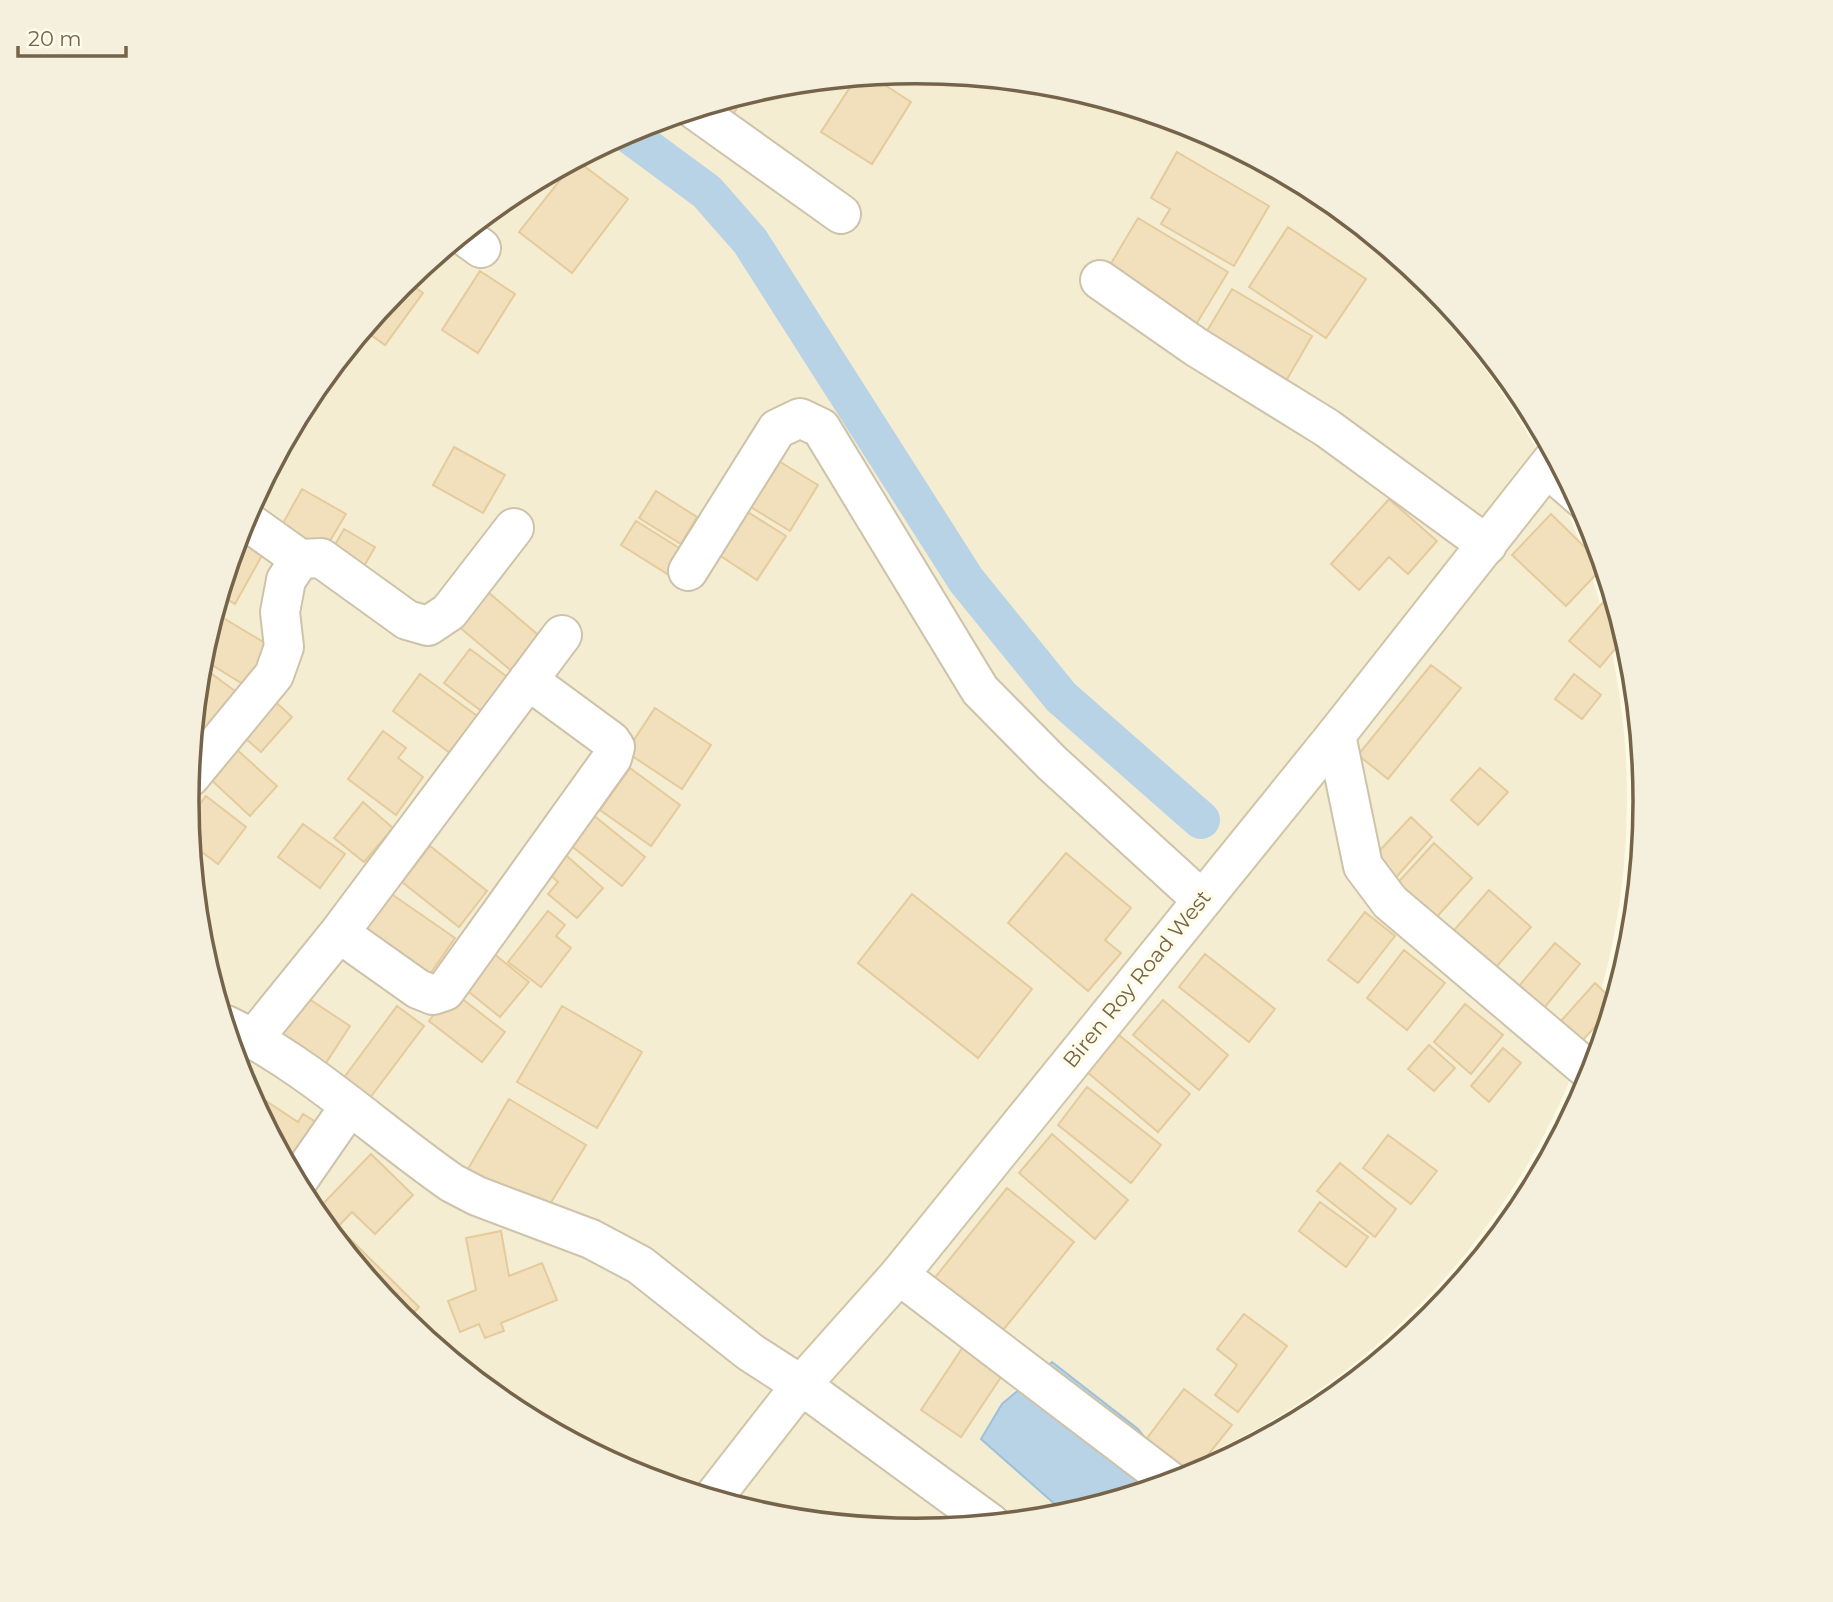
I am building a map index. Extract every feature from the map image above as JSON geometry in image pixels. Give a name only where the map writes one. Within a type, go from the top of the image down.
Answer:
[{"type":"street","points":[[704,116],[841,214]]},
{"type":"street","points":[[1100,280],[1196,347],[1327,428],[1487,545]]},
{"type":"street","points":[[688,570],[777,429],[800,418],[821,428],[980,690],[1052,763],[1201,899]]},
{"type":"street","name":"Biren Roy Road West","points":[[718,1490],[801,1385],[899,1275],[1336,735],[1548,466]]},
{"type":"street","points":[[254,526],[300,559],[321,558],[407,620],[428,626],[449,612],[514,528]]},
{"type":"street","points":[[201,764],[274,675],[284,647],[280,612],[286,580],[300,559]]},
{"type":"street","points":[[562,635],[339,933],[240,1032],[349,1107],[452,1183],[477,1196],[591,1239],[640,1265],[729,1337],[801,1385],[979,1515]]},
{"type":"street","points":[[339,933],[418,989],[433,995],[444,991],[612,758],[615,747],[611,741],[528,680]]},
{"type":"street","points":[[1336,735],[1363,866],[1372,881],[1390,902],[1583,1065]]},
{"type":"street","points":[[304,1172],[349,1107]]},
{"type":"street","points":[[899,1275],[1161,1475]]},
{"type":"shaded area","points":[[916,84],[1010,90],[1102,108],[1147,122],[1234,158],[1273,179],[1315,205],[1366,243],[1416,289],[1464,341],[1506,398],[1542,459],[1572,523],[1596,590],[1613,658],[1624,728],[1627,799],[1624,870],[1613,940],[1596,1008],[1572,1075],[1542,1139],[1506,1200],[1464,1257],[1416,1309],[1364,1357],[1307,1399],[1246,1435],[1182,1465],[1115,1489],[1053,1505],[963,1516],[916,1518],[823,1512],[731,1494],[686,1480],[599,1444],[558,1422],[480,1370],[444,1340],[377,1274],[348,1237],[320,1199],[273,1118],[254,1075],[224,987],[213,941],[201,848],[199,801],[206,707],[213,661],[238,571],[273,484],[296,442],[320,403],[377,328],[444,262],[480,232],[558,180],[599,158],[686,122],[731,108],[823,90],[870,86]]},
{"type":"water","points":[[1052,1362],[1138,1429],[1169,1469],[1147,1480],[1102,1494],[1055,1504],[981,1439],[1002,1404]]},
{"type":"building","points":[[885,85],[911,102],[872,164],[821,132],[850,88]]},
{"type":"building","points":[[738,106],[730,119],[719,112]]},
{"type":"building","points":[[1177,152],[1269,206],[1234,266],[1161,224],[1170,209],[1151,198]]},
{"type":"building","points":[[584,166],[628,199],[572,273],[519,232],[562,178]]},
{"type":"building","points":[[1138,218],[1228,272],[1192,331],[1103,277]]},
{"type":"building","points":[[1288,227],[1366,279],[1326,338],[1249,287]]},
{"type":"building","points":[[480,271],[515,294],[478,353],[442,330]]},
{"type":"building","points":[[416,288],[423,293],[385,345],[371,335]]},
{"type":"building","points":[[1232,289],[1312,336],[1279,393],[1198,346]]},
{"type":"building","points":[[454,447],[505,475],[483,513],[433,485]]},
{"type":"building","points":[[767,454],[818,485],[790,531],[739,500]]},
{"type":"building","points":[[302,489],[346,514],[325,549],[282,525]]},
{"type":"building","points":[[656,491],[697,517],[681,544],[639,518]]},
{"type":"building","points":[[1389,499],[1437,541],[1408,574],[1389,557],[1359,590],[1331,564]]},
{"type":"building","points":[[738,506],[786,536],[757,580],[710,549]]},
{"type":"building","points":[[1551,514],[1587,549],[1596,574],[1566,606],[1512,555]]},
{"type":"building","points":[[636,521],[684,551],[669,575],[621,545]]},
{"type":"building","points":[[344,529],[375,547],[359,575],[328,557]]},
{"type":"building","points":[[249,541],[265,550],[235,604],[229,601]]},
{"type":"building","points":[[488,592],[543,639],[514,673],[458,626]]},
{"type":"building","points":[[1604,601],[1617,647],[1600,667],[1569,641]]},
{"type":"building","points":[[223,618],[270,646],[246,686],[212,665]]},
{"type":"building","points":[[470,649],[510,679],[484,713],[444,683]]},
{"type":"building","points":[[1431,665],[1461,688],[1388,779],[1358,755]]},
{"type":"building","points":[[211,673],[239,694],[208,737],[203,734]]},
{"type":"building","points":[[420,674],[484,721],[457,758],[393,711]]},
{"type":"building","points":[[1574,674],[1601,695],[1582,719],[1555,699]]},
{"type":"building","points":[[269,696],[292,717],[261,752],[238,732]]},
{"type":"building","points":[[655,708],[711,745],[682,789],[626,752]]},
{"type":"building","points":[[383,731],[406,748],[398,758],[423,777],[396,815],[348,779]]},
{"type":"building","points":[[234,747],[277,786],[250,816],[207,776]]},
{"type":"building","points":[[630,768],[680,805],[651,846],[600,810]]},
{"type":"building","points":[[1480,768],[1508,792],[1478,825],[1451,800]]},
{"type":"building","points":[[206,796],[246,827],[218,864],[201,852],[199,805]]},
{"type":"building","points":[[363,802],[393,828],[364,862],[334,838]]},
{"type":"building","points":[[592,814],[645,857],[622,886],[569,844]]},
{"type":"building","points":[[1411,817],[1432,837],[1391,883],[1369,862]]},
{"type":"building","points":[[303,824],[345,854],[320,888],[278,857]]},
{"type":"building","points":[[1434,843],[1472,878],[1433,921],[1394,887]]},
{"type":"building","points":[[430,846],[487,891],[459,927],[402,882]]},
{"type":"building","points":[[559,849],[603,888],[577,918],[548,894],[558,882],[543,868]]},
{"type":"building","points":[[1066,853],[1131,908],[1105,940],[1121,953],[1088,991],[1008,923]]},
{"type":"building","points":[[1489,890],[1531,927],[1491,973],[1449,936]]},
{"type":"building","points":[[390,893],[455,938],[430,974],[364,930]]},
{"type":"building","points":[[912,894],[1032,989],[978,1058],[858,963]]},
{"type":"building","points":[[548,911],[565,925],[556,936],[571,948],[541,987],[508,962]]},
{"type":"building","points":[[1365,912],[1395,936],[1358,983],[1328,960]]},
{"type":"building","points":[[1555,943],[1580,964],[1540,1013],[1514,992]]},
{"type":"building","points":[[488,949],[529,982],[500,1017],[459,984]]},
{"type":"building","points":[[1404,950],[1445,983],[1407,1030],[1367,998]]},
{"type":"building","points":[[1205,954],[1275,1009],[1249,1042],[1179,987]]},
{"type":"building","points":[[1595,983],[1607,994],[1597,1024],[1582,1041],[1561,1021]]},
{"type":"building","points":[[452,991],[505,1032],[482,1062],[429,1021]]},
{"type":"building","points":[[303,995],[350,1026],[320,1072],[272,1040]]},
{"type":"building","points":[[1163,1000],[1228,1055],[1199,1090],[1133,1035]]},
{"type":"building","points":[[1465,1004],[1503,1035],[1471,1074],[1434,1042]]},
{"type":"building","points":[[397,1006],[424,1026],[363,1107],[337,1087]]},
{"type":"building","points":[[562,1006],[642,1052],[597,1128],[517,1082]]},
{"type":"building","points":[[1119,1035],[1190,1094],[1158,1132],[1087,1072]]},
{"type":"building","points":[[1429,1045],[1455,1068],[1434,1091],[1408,1069]]},
{"type":"building","points":[[1503,1048],[1521,1063],[1489,1102],[1471,1086]]},
{"type":"building","points":[[1087,1087],[1161,1145],[1131,1183],[1058,1125]]},
{"type":"building","points":[[509,1099],[586,1145],[544,1214],[468,1169]]},
{"type":"building","points":[[265,1100],[298,1122],[303,1114],[319,1124],[296,1160]]},
{"type":"building","points":[[1052,1134],[1128,1200],[1095,1239],[1019,1173]]},
{"type":"building","points":[[1388,1135],[1437,1171],[1411,1204],[1363,1168]]},
{"type":"building","points":[[371,1154],[413,1195],[375,1234],[352,1212],[339,1225],[323,1203]]},
{"type":"building","points":[[1340,1163],[1396,1209],[1375,1237],[1317,1191]]},
{"type":"building","points":[[1007,1188],[1074,1242],[1000,1334],[933,1280]]},
{"type":"building","points":[[1320,1202],[1368,1237],[1346,1267],[1299,1231]]},
{"type":"building","points":[[501,1231],[509,1276],[542,1263],[557,1300],[501,1323],[504,1331],[485,1338],[479,1324],[460,1332],[448,1301],[476,1290],[466,1238]]},
{"type":"building","points":[[348,1237],[419,1307],[414,1312],[410,1308],[377,1274]]},
{"type":"building","points":[[1244,1314],[1287,1346],[1238,1412],[1215,1395],[1237,1365],[1217,1349]]},
{"type":"building","points":[[963,1347],[1003,1374],[961,1437],[921,1410]]},
{"type":"building","points":[[1184,1389],[1232,1425],[1207,1456],[1180,1467],[1145,1441]]},
{"type":"waterway","points":[[638,141],[707,192],[750,241],[966,580],[1061,697],[1201,820]]}]
